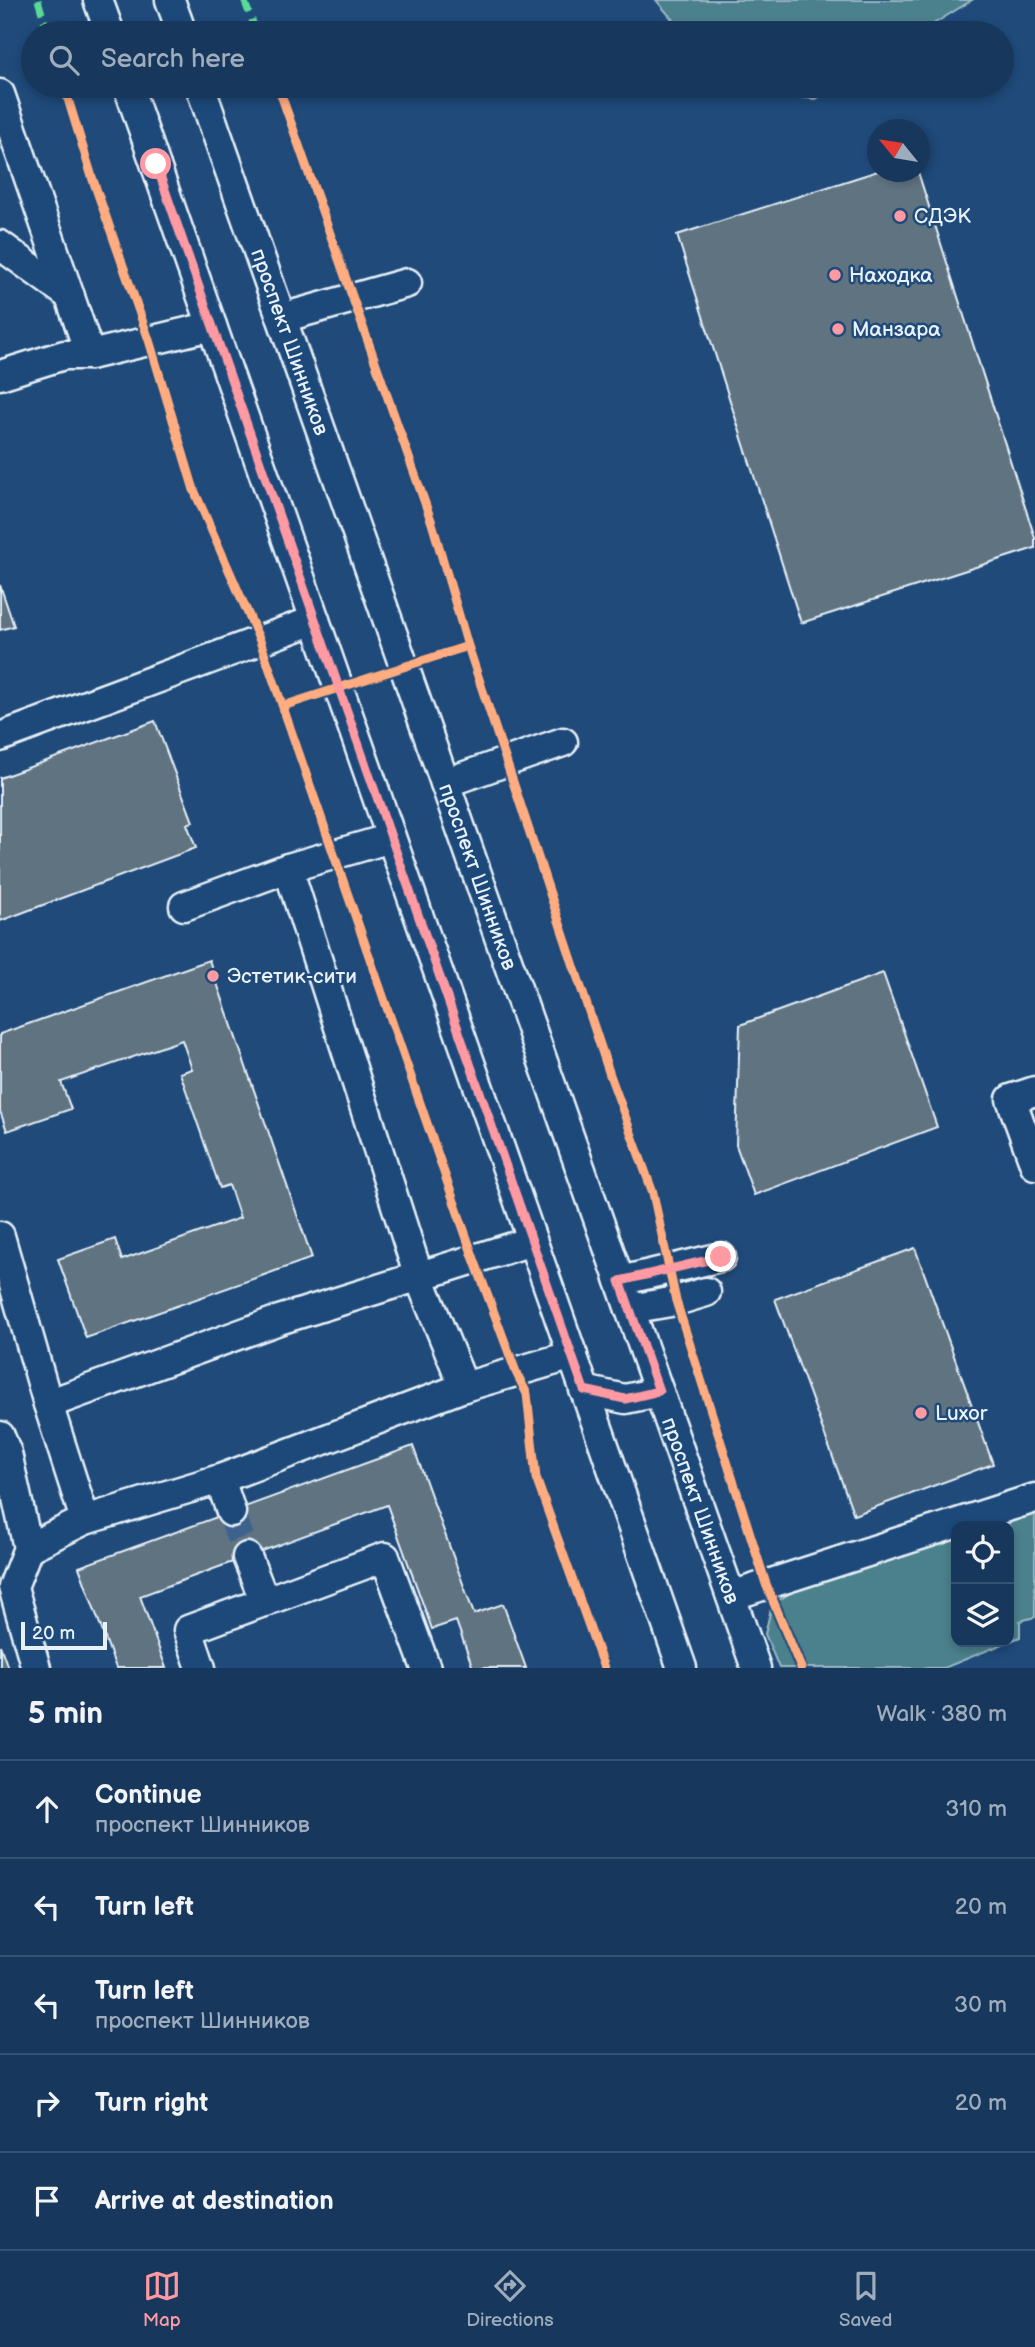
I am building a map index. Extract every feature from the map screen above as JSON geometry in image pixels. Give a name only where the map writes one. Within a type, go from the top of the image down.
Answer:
[{"type":"street","points":[[98,0],[106,21]]},
{"type":"street","points":[[170,0],[177,21]]},
{"type":"street","points":[[0,94],[90,355]]},
{"type":"street","points":[[132,98],[682,1668]]},
{"type":"street","name":"проспект Шинников","points":[[204,98],[756,1668]]},
{"type":"street","points":[[0,245],[70,296]]},
{"type":"street","points":[[282,318],[407,283]]},
{"type":"street","points":[[0,375],[64,355],[90,355],[212,326]]},
{"type":"street","points":[[0,737],[315,620]]},
{"type":"street","points":[[445,783],[563,742]]},
{"type":"street","points":[[184,906],[288,868],[391,838]]},
{"type":"street","points":[[288,868],[419,1277],[464,1387]]},
{"type":"street","points":[[1035,1091],[1011,1099],[1035,1165]]},
{"type":"street","points":[[0,1236],[48,1404],[85,1520]]},
{"type":"street","points":[[48,1404],[279,1321],[533,1241]]},
{"type":"street","points":[[620,1281],[721,1257]]},
{"type":"street","points":[[630,1309],[676,1301],[706,1292]]},
{"type":"street","points":[[36,1668],[7,1589],[28,1548],[85,1520],[220,1479],[464,1387],[573,1355]]},
{"type":"street","points":[[584,1390],[625,1399],[659,1391]]},
{"type":"street","points":[[0,1436],[7,1453],[28,1548]]},
{"type":"street","points":[[220,1479],[231,1512]]},
{"type":"street","points":[[731,1596],[1035,1498]]},
{"type":"street","points":[[247,1557],[265,1602]]},
{"type":"street","points":[[201,1668],[188,1630],[385,1557],[426,1668]]},
{"type":"green space","points":[[656,0],[972,0],[938,21],[674,21]]},
{"type":"green space","points":[[1035,1514],[1035,1617],[1020,1621],[1020,1637],[1014,1639],[1013,1521]]},
{"type":"green space","points":[[951,1541],[951,1647],[996,1647],[944,1668],[779,1668],[765,1634],[772,1604],[796,1590]]},
{"type":"building","name":"Манзара","points":[[867,175],[867,182],[921,182],[1035,538],[1035,548],[801,623],[677,235]]},
{"type":"building","points":[[0,585],[14,626],[0,630]]},
{"type":"building","points":[[155,721],[193,822],[187,824],[196,848],[0,921],[0,778]]},
{"type":"building","points":[[209,960],[312,1258],[86,1338],[58,1259],[115,1239],[122,1260],[240,1218],[229,1185],[220,1188],[180,1073],[192,1069],[182,1040],[61,1082],[71,1109],[7,1131],[0,1111],[0,1034]]},
{"type":"building","points":[[883,973],[937,1127],[754,1195],[736,1145],[740,1025]]},
{"type":"building","points":[[915,1248],[993,1464],[854,1515],[775,1299]]},
{"type":"building","points":[[413,1446],[474,1614],[503,1604],[526,1668],[473,1668],[456,1621],[432,1629],[387,1505],[140,1596],[166,1668],[116,1668],[79,1567]]},
{"type":"building","points":[[0,1645],[8,1668],[0,1668]]},
{"type":"tunnel","points":[[231,1512],[247,1557]]},
{"type":"marked path","points":[[38,0],[44,21]]},
{"type":"marked path","points":[[244,0],[252,21]]},
{"type":"cycle path","points":[[68,98],[92,177],[149,340],[194,490],[260,641],[474,1259],[516,1372],[527,1394],[536,1478],[604,1668]]},
{"type":"cycle path","points":[[282,98],[432,523],[468,646],[610,1075],[653,1193],[676,1301],[766,1584],[801,1668]]},
{"type":"cycle path","points":[[283,706],[468,646]]},
{"type":"place","name":"СДЭК","points":[[900,216]]},
{"type":"place","name":"Находка","points":[[835,275]]},
{"type":"place","name":"Манзара","points":[[838,329]]},
{"type":"place","name":"Эстетик-сити","points":[[213,976]]},
{"type":"place","name":"Luxor","points":[[921,1413]]},
{"type":"route","points":[[156,164],[584,1390],[625,1399],[659,1391],[620,1281],[721,1257]]}]
